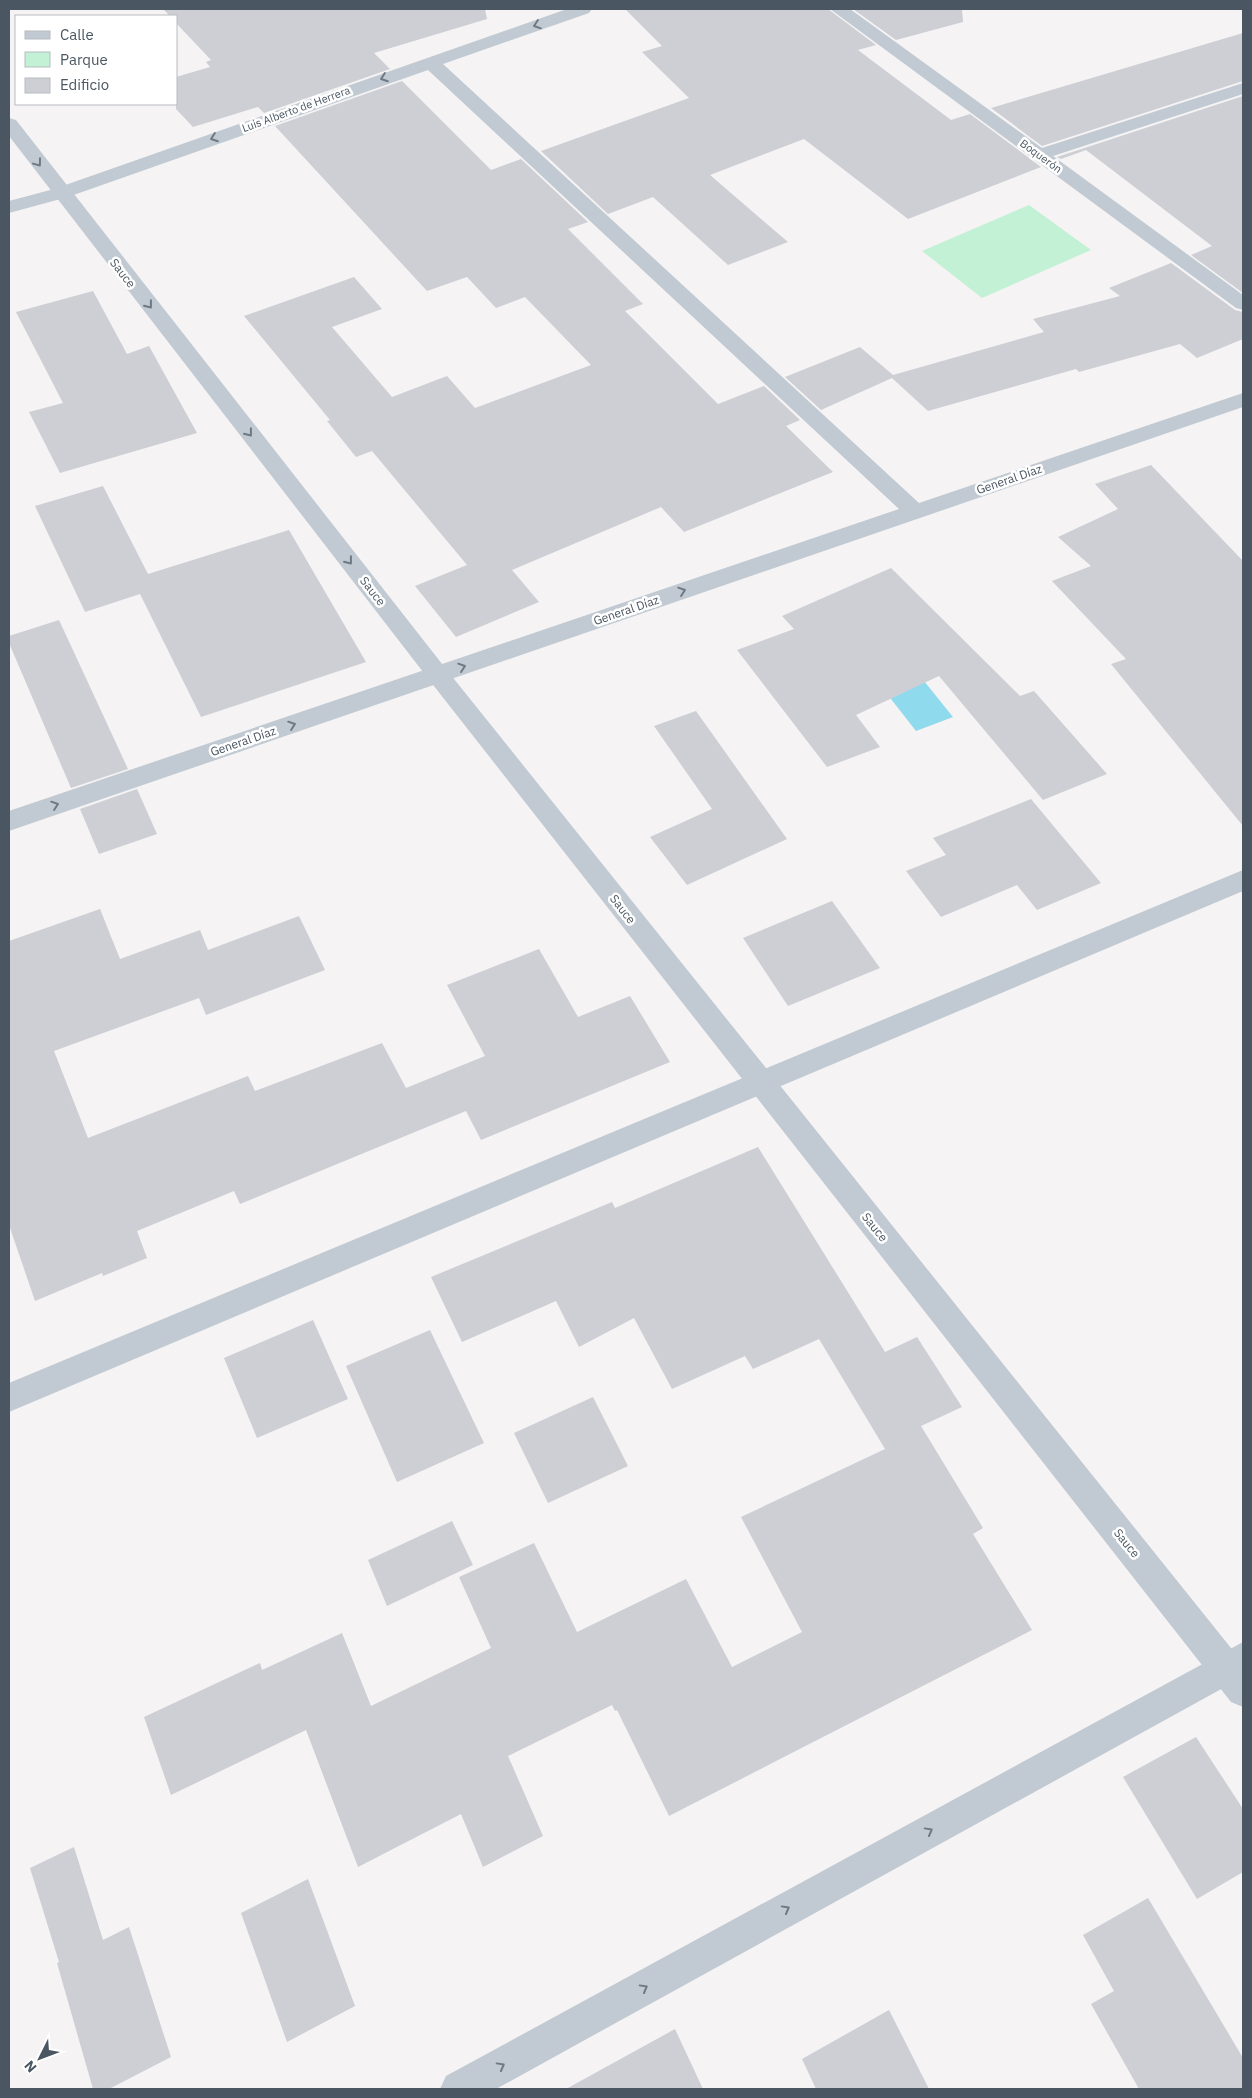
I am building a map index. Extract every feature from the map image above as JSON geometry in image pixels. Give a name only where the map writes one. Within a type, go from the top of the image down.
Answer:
[{"type":"street","name":"Luis Alberto de Herrera","points":[[9,207],[61,193],[583,9]]},
{"type":"street","name":"Boquerón","points":[[839,9],[1243,304]]},
{"type":"street","points":[[430,62],[914,511]]},
{"type":"street","points":[[1039,155],[1243,88]]},
{"type":"street","name":"Sauce","points":[[9,124],[438,675],[760,1082],[1238,1672]]},
{"type":"street","name":"General Díaz","points":[[9,820],[1243,400]]},
{"type":"street","points":[[9,1398],[1243,880]]},
{"type":"street","points":[[459,2089],[1238,1672]]},
{"type":"green space","points":[[1029,205],[1091,250],[982,298],[922,251]]},
{"type":"water","points":[[920,676],[953,717],[916,731],[884,690]]},
{"type":"building","points":[[163,9],[485,9],[487,19],[374,53],[390,69],[264,113],[258,107],[193,127],[176,109],[176,105],[178,105],[178,76],[210,67],[206,62],[211,60],[178,25],[178,15],[169,15]]},
{"type":"building","points":[[625,9],[828,9],[876,45],[858,50],[951,120],[970,114],[1041,167],[908,219],[804,139],[710,175],[788,242],[728,265],[653,197],[608,214],[541,151],[689,98],[642,52],[662,46]]},
{"type":"building","points":[[853,9],[962,9],[963,22],[896,40]]},
{"type":"building","points":[[1243,33],[1243,81],[1042,146],[991,108]]},
{"type":"building","points":[[402,81],[491,170],[521,159],[588,222],[568,229],[643,304],[625,311],[718,404],[764,386],[800,420],[786,426],[833,472],[684,532],[661,507],[512,570],[539,602],[456,637],[415,586],[467,565],[372,451],[356,457],[327,421],[330,420],[244,316],[354,277],[382,309],[332,327],[392,397],[447,376],[475,408],[591,365],[525,297],[496,308],[467,277],[427,291],[275,126]]},
{"type":"building","points":[[1243,96],[1243,293],[1191,255],[1212,246],[1086,150],[1061,159],[1057,157]]},
{"type":"building","points":[[1171,263],[1235,310],[1243,312],[1243,339],[1197,358],[1180,344],[1079,372],[1076,369],[928,411],[892,378],[821,410],[785,377],[860,347],[893,375],[1044,332],[1033,319],[1120,296],[1109,288]]},
{"type":"building","points":[[93,291],[127,354],[149,346],[197,433],[60,473],[29,412],[63,403],[16,312]]},
{"type":"building","points":[[1151,465],[1243,561],[1243,826],[1111,664],[1126,659],[1052,581],[1091,566],[1058,537],[1118,509],[1095,484]]},
{"type":"building","points":[[103,486],[148,574],[289,530],[366,662],[201,717],[140,594],[85,612],[35,506]]},
{"type":"building","points":[[891,568],[1020,696],[1034,691],[1107,774],[1043,800],[939,676],[856,715],[880,747],[827,767],[737,650],[794,629],[782,616]]},
{"type":"building","points":[[59,620],[128,769],[71,788],[9,643],[9,636]]},
{"type":"building","points":[[696,711],[787,839],[687,885],[650,837],[712,809],[654,726]]},
{"type":"building","points":[[137,789],[157,834],[99,854],[80,809]]},
{"type":"building","points":[[1031,799],[1101,883],[1037,910],[1017,885],[941,917],[906,871],[946,855],[933,838]]},
{"type":"building","points":[[832,901],[880,968],[788,1006],[743,938]]},
{"type":"building","points":[[100,909],[120,959],[200,930],[208,950],[299,916],[325,970],[206,1015],[199,998],[54,1051],[88,1138],[248,1076],[255,1091],[382,1043],[406,1088],[485,1056],[447,985],[539,949],[578,1017],[630,996],[670,1062],[481,1140],[466,1111],[240,1204],[234,1191],[137,1231],[147,1258],[103,1276],[102,1273],[35,1301],[9,1225],[9,941]]},
{"type":"building","points":[[758,1147],[885,1352],[917,1337],[962,1407],[921,1426],[983,1528],[973,1534],[1032,1630],[669,1816],[617,1710],[615,1711],[612,1705],[508,1756],[543,1836],[483,1867],[461,1814],[358,1867],[306,1730],[171,1795],[144,1717],[260,1663],[262,1670],[342,1633],[371,1706],[491,1648],[459,1577],[534,1543],[577,1632],[686,1579],[732,1667],[802,1632],[741,1517],[885,1449],[819,1339],[753,1369],[745,1356],[672,1389],[634,1318],[579,1347],[556,1301],[462,1342],[431,1277],[612,1202],[615,1208]]},
{"type":"building","points":[[313,1320],[348,1399],[257,1438],[224,1358]]},
{"type":"building","points":[[430,1330],[484,1443],[397,1482],[346,1366]]},
{"type":"building","points":[[593,1397],[628,1466],[548,1503],[514,1433]]},
{"type":"building","points":[[452,1521],[473,1565],[387,1606],[368,1560]]},
{"type":"building","points":[[1196,1737],[1243,1809],[1243,1872],[1197,1899],[1123,1777]]},
{"type":"building","points":[[74,1847],[103,1940],[129,1927],[171,2057],[109,2089],[93,2089],[57,1963],[59,1962],[30,1868]]},
{"type":"building","points":[[308,1879],[355,2006],[287,2042],[241,1913]]},
{"type":"building","points":[[1148,1898],[1243,2058],[1243,2089],[1139,2089],[1091,2004],[1114,1991],[1083,1935]]},
{"type":"building","points":[[889,2010],[929,2089],[816,2089],[802,2059]]},
{"type":"building","points":[[675,2029],[703,2089],[566,2089]]}]
